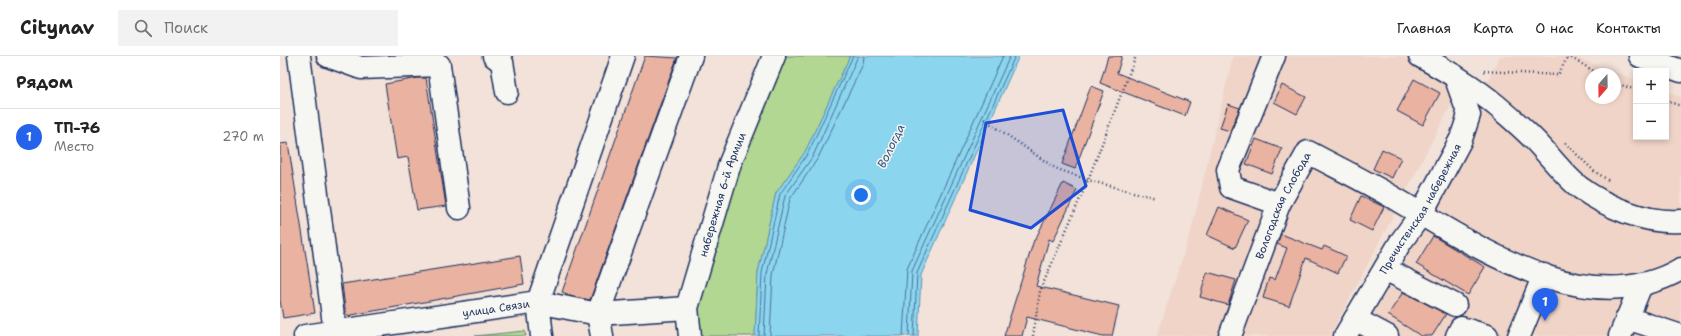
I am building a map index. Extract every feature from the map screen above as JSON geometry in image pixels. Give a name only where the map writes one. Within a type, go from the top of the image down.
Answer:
[{"type":"street","points":[[299,56],[318,335]]},
{"type":"street","points":[[328,56],[361,68],[439,65],[459,208]]},
{"type":"street","points":[[494,56],[502,62],[507,92]]},
{"type":"street","points":[[542,336],[538,302],[623,56]]},
{"type":"street","points":[[602,336],[598,314],[691,56]]},
{"type":"street","name":"набережная 6-й Армии","points":[[690,336],[687,308],[730,163],[774,56]]},
{"type":"street","points":[[1274,56],[1228,170],[1231,187],[1279,204]]},
{"type":"street","points":[[1420,56],[1455,76],[1496,105],[1523,129],[1579,187],[1610,205],[1637,214],[1655,219],[1681,220]]},
{"type":"street","points":[[1640,56],[1681,71]]},
{"type":"street","name":"Пречистенская набережная","points":[[1350,327],[1385,269],[1421,214],[1461,139],[1469,115],[1455,76]]},
{"type":"street","name":"Вологодская Слобода","points":[[1230,336],[1279,204],[1308,152],[1421,214]]},
{"type":"street","points":[[1421,214],[1476,246],[1544,275],[1586,287],[1609,289],[1641,285],[1666,277],[1681,268]]},
{"type":"street","points":[[1385,269],[1455,305]]},
{"type":"street","points":[[1519,336],[1544,275]]},
{"type":"street","points":[[1641,285],[1623,327],[1681,336]]},
{"type":"street","name":"улица Связи","points":[[318,335],[538,302],[598,314],[687,308]]},
{"type":"street","points":[[1350,327],[1387,336]]},
{"type":"street","points":[[1457,336],[1461,328],[1487,336]]},
{"type":"path","points":[[1033,336],[1040,291],[1088,180],[1136,56]]},
{"type":"path","points":[[1487,75],[1482,71],[1558,75],[1568,56],[1589,68]]},
{"type":"path","points":[[1621,85],[1633,89]]},
{"type":"path","points":[[1669,102],[1681,106]]},
{"type":"path","points":[[984,119],[1055,168],[1088,180],[1156,198]]},
{"type":"path","points":[[1562,139],[1594,171],[1610,182]]},
{"type":"highlighted area","points":[[1063,110],[1086,186],[1031,228],[970,210],[986,123]]},
{"type":"shaded area","points":[[1233,56],[1402,56],[1460,88],[1330,336],[1157,336],[1191,231]]},
{"type":"shaded area","points":[[1500,56],[1572,56],[1604,68],[1585,68],[1585,104],[1621,104],[1621,74],[1633,79],[1633,140],[1669,140],[1669,92],[1681,97],[1681,336],[1353,336]]},
{"type":"green space","points":[[781,56],[850,56],[805,152],[776,193],[758,273],[755,336],[698,336],[694,308],[736,166]]},
{"type":"green space","points":[[525,331],[526,336],[475,336]]},
{"type":"water","name":"Вологда","points":[[850,56],[1019,56],[921,275],[918,336],[755,336],[758,273],[776,193],[805,152]]},
{"type":"building","points":[[645,56],[677,58],[590,300],[575,297],[562,292]]},
{"type":"building","points":[[1108,56],[1122,56],[1117,73],[1190,102],[1185,116],[1100,83]]},
{"type":"building","points":[[426,78],[446,206],[417,210],[408,157],[397,159],[385,84]]},
{"type":"building","points":[[1414,79],[1440,93],[1423,125],[1397,111]]},
{"type":"building","points":[[1282,85],[1306,97],[1297,114],[1274,102]]},
{"type":"building","points":[[1091,86],[1104,91],[1075,169],[1062,164]]},
{"type":"building","points":[[1228,104],[1240,108],[1230,131],[1220,128]]},
{"type":"building","points":[[1256,139],[1282,149],[1272,174],[1246,164]]},
{"type":"building","points":[[288,143],[315,313],[283,318],[280,300],[280,144]]},
{"type":"building","points":[[1382,149],[1401,158],[1392,178],[1373,169]]},
{"type":"building","points":[[1063,183],[1077,190],[1053,241],[1049,239],[1036,286],[1119,306],[1112,336],[1103,336],[1027,317],[1022,336],[1004,336],[1034,240]]},
{"type":"building","points":[[1361,196],[1384,207],[1372,231],[1350,220]]},
{"type":"building","points":[[1219,207],[1248,220],[1235,248],[1207,235]]},
{"type":"building","points":[[1281,234],[1322,250],[1324,246],[1346,256],[1338,273],[1306,258],[1289,306],[1263,298],[1269,278],[1275,280],[1287,248],[1277,244]]},
{"type":"building","points":[[1433,236],[1485,267],[1468,295],[1416,264]]},
{"type":"building","points":[[520,256],[524,284],[346,316],[342,284]]},
{"type":"building","points":[[1207,272],[1236,280],[1228,305],[1200,297]]},
{"type":"building","points":[[1403,292],[1446,314],[1432,336],[1421,336],[1388,315]]},
{"type":"place","name":"ТП-76","points":[[1545,321]]}]
